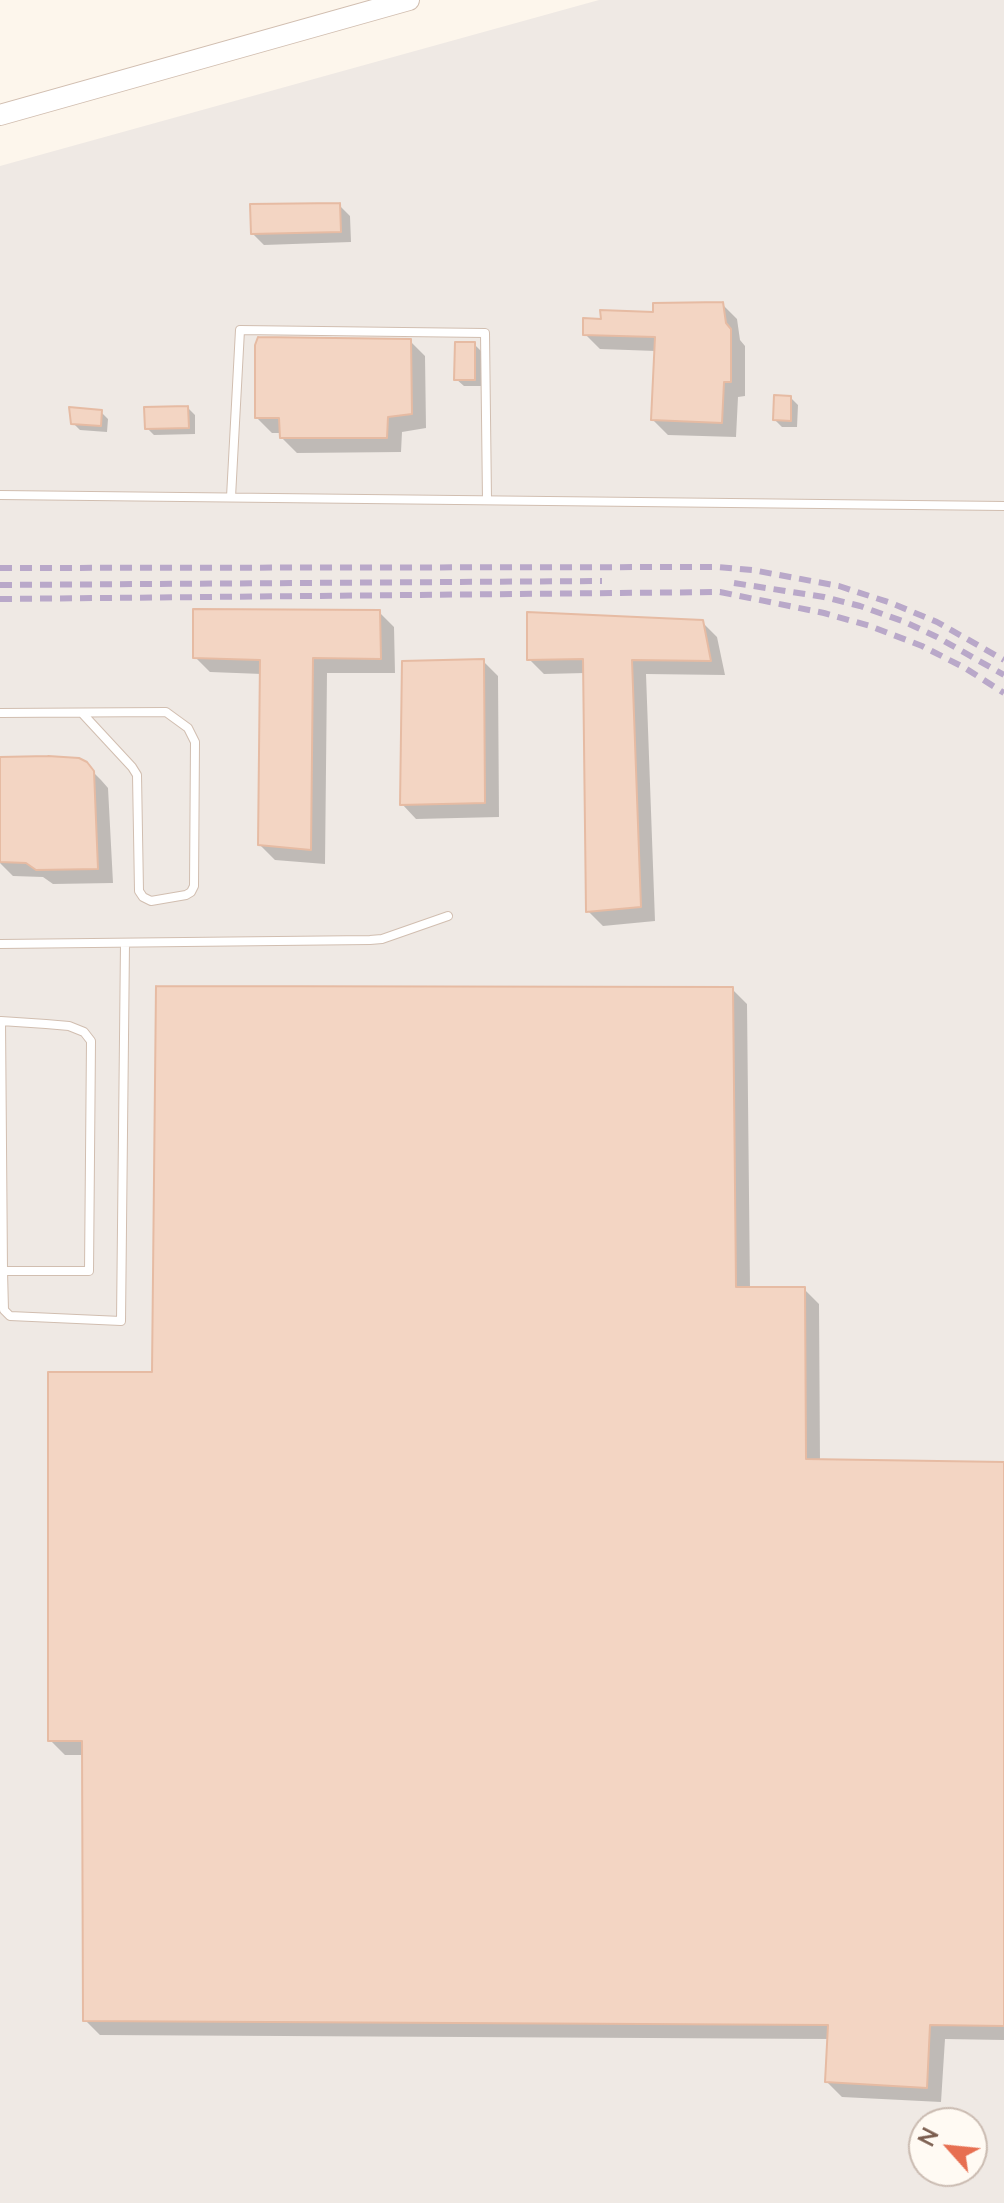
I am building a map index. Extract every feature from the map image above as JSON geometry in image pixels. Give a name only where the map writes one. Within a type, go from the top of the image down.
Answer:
[{"type":"street","points":[[0,115],[409,0]]},
{"type":"lane","points":[[231,497],[240,330],[485,333],[487,500]]},
{"type":"lane","points":[[0,495],[1004,506]]},
{"type":"lane","points":[[0,713],[166,712],[188,728],[195,742],[194,886],[186,895],[151,901],[139,891],[137,775],[82,713]]},
{"type":"lane","points":[[0,944],[370,940],[382,939],[448,916]]},
{"type":"lane","points":[[3,1271],[89,1271],[91,1041],[84,1032],[69,1026],[1,1021],[3,1271],[4,1310],[10,1316],[121,1321],[125,943]]},
{"type":"shaded area","points":[[599,0],[1004,0],[1004,2203],[0,2203],[0,166]]},
{"type":"building","points":[[340,203],[341,232],[251,234],[250,204]]},
{"type":"building","points":[[723,302],[726,323],[731,329],[731,382],[724,382],[722,423],[651,420],[655,337],[583,335],[583,318],[601,319],[600,310],[653,312],[653,303]]},
{"type":"building","points":[[258,337],[411,339],[412,414],[388,417],[387,438],[280,438],[279,418],[255,418],[255,345]]},
{"type":"building","points":[[455,342],[475,342],[475,380],[454,380]]},
{"type":"building","points":[[774,395],[791,396],[791,421],[773,420]]},
{"type":"building","points":[[188,406],[189,428],[145,429],[144,407]]},
{"type":"building","points":[[69,407],[102,410],[101,426],[71,424]]},
{"type":"building","points":[[193,609],[380,610],[381,659],[313,658],[311,850],[258,845],[260,660],[193,658]]},
{"type":"building","points":[[527,612],[703,620],[711,661],[632,660],[641,907],[586,912],[583,659],[527,660]]},
{"type":"building","points":[[484,659],[485,803],[400,805],[402,661]]},
{"type":"building","points":[[0,757],[79,758],[94,771],[98,869],[36,870],[26,863],[0,862]]},
{"type":"building","points":[[156,986],[733,987],[736,1287],[805,1287],[806,1459],[1004,1462],[1004,2026],[930,2025],[927,2088],[825,2082],[828,2025],[83,2021],[82,1741],[48,1741],[48,1372],[152,1372]]},
{"type":"railway","points":[[0,568],[718,567],[752,570],[839,586],[891,603],[937,622],[1004,660]]},
{"type":"railway","points":[[0,585],[602,581]]},
{"type":"railway","points":[[734,583],[860,606],[937,637],[1004,675]]},
{"type":"railway","points":[[0,599],[720,592],[824,613],[870,626],[922,646],[1004,693]]}]
